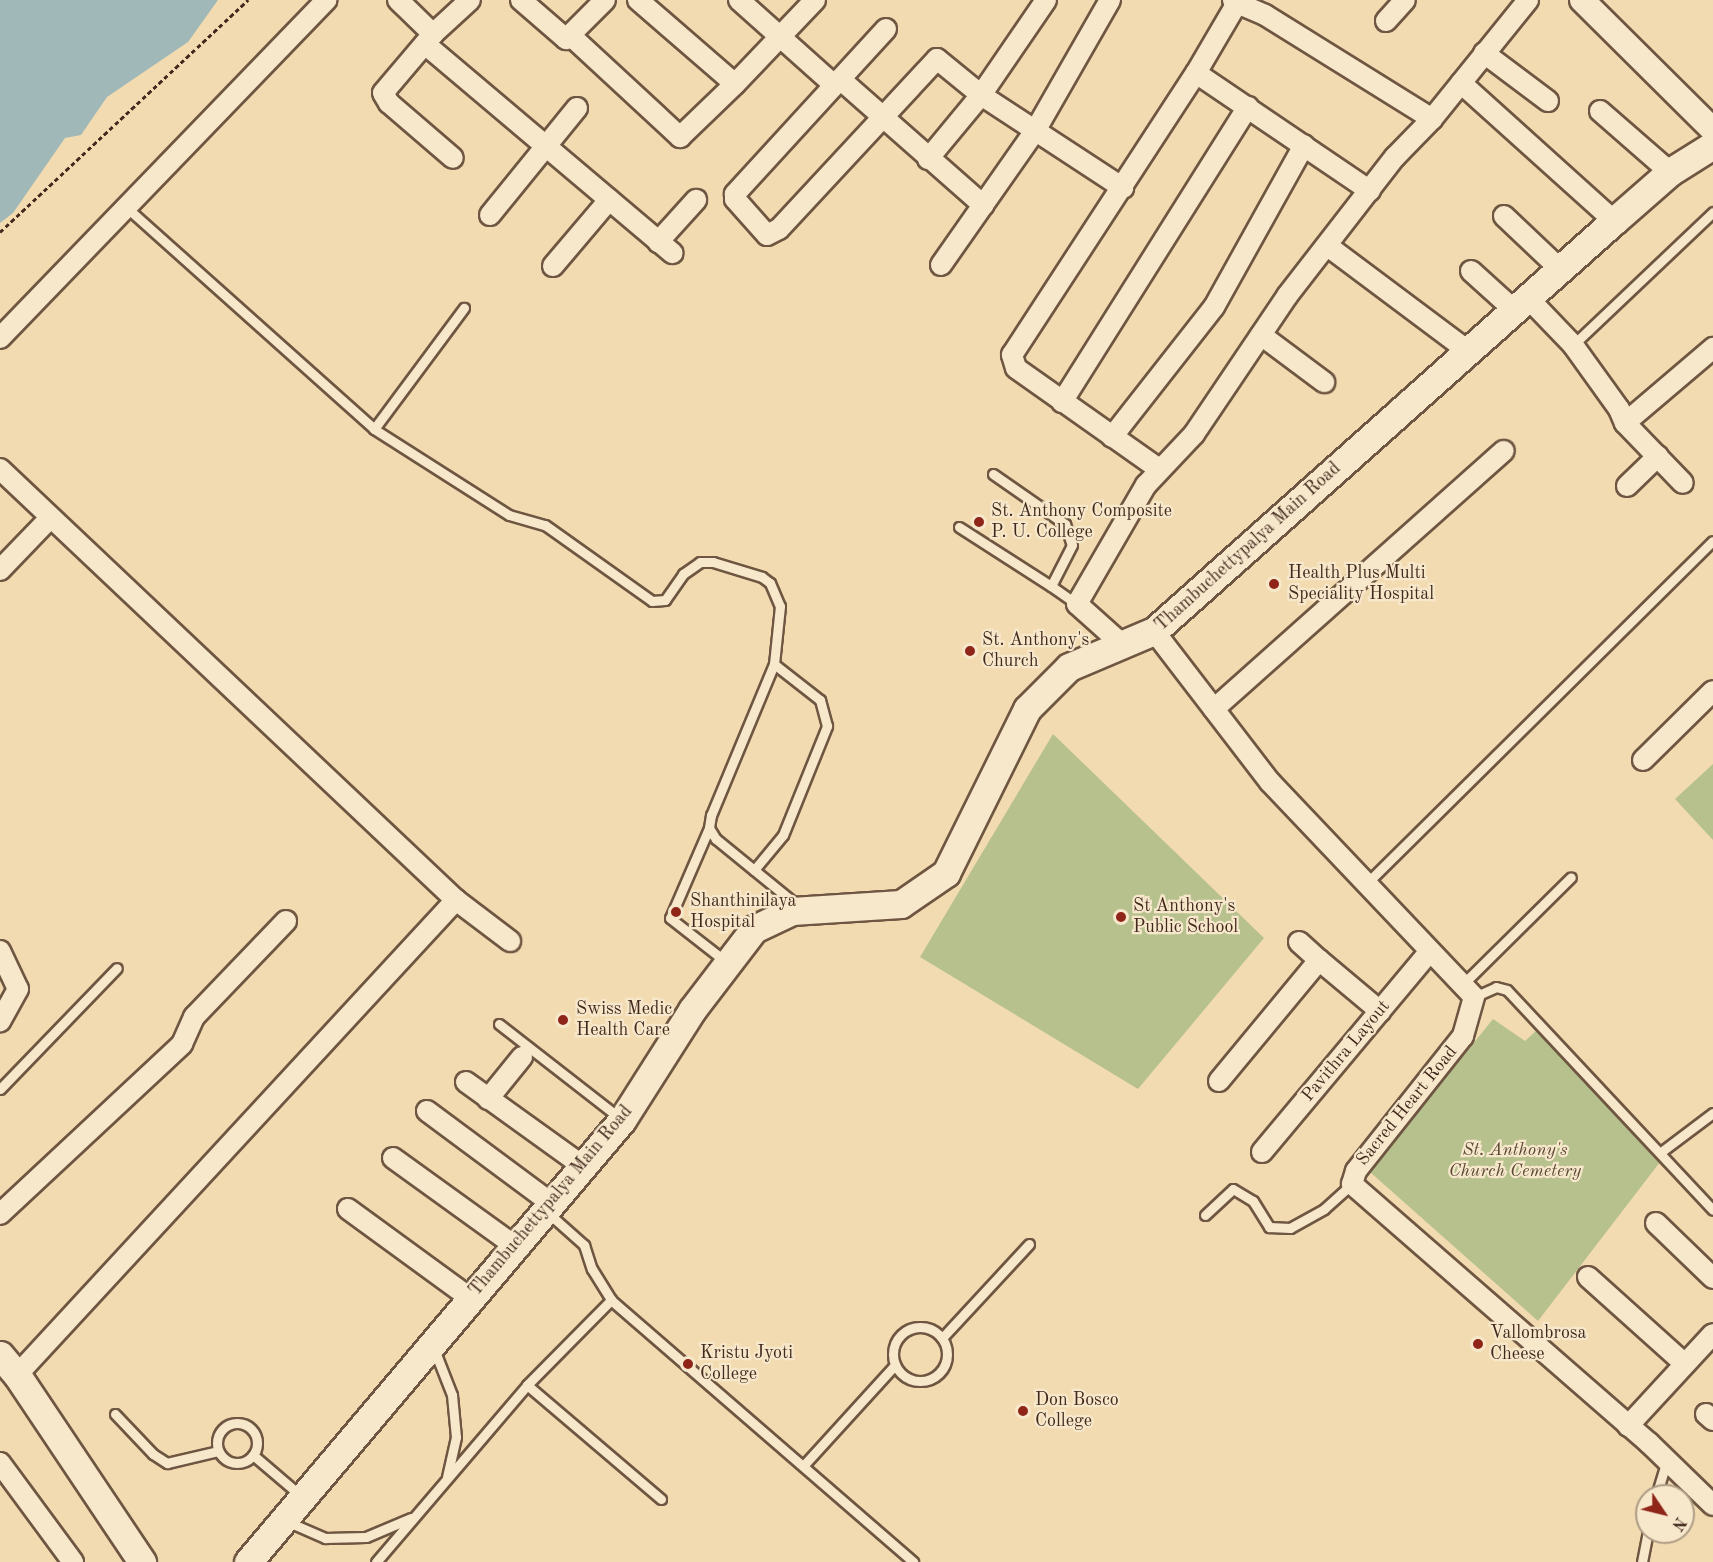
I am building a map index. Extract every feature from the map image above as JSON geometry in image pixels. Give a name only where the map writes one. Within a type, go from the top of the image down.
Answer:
[{"type":"main road","name":"Thambuchettypalya Main Road","points":[[248,1562],[622,1120],[727,963],[754,929],[792,911],[901,904],[946,873],[1027,709],[1069,666],[1124,646],[1154,631],[1670,172],[1713,145]]},
{"type":"main road","points":[[9,1365],[142,1562]]},
{"type":"street","points":[[0,339],[326,0]]},
{"type":"street","points":[[398,0],[429,39],[544,146],[665,248],[696,200]]},
{"type":"street","points":[[453,158],[389,103],[383,93],[429,39],[470,0]]},
{"type":"street","points":[[521,0],[561,38],[571,36],[605,0]]},
{"type":"street","points":[[638,0],[735,84]]},
{"type":"street","points":[[739,0],[780,39],[884,120],[983,205]]},
{"type":"street","points":[[571,36],[680,137],[780,39],[815,0]]},
{"type":"street","points":[[928,159],[981,95],[1046,0]]},
{"type":"street","points":[[1386,21],[1405,0]]},
{"type":"street","points":[[1124,646],[1077,604],[1159,469],[1194,434],[1287,296],[1329,247],[1370,191],[1432,119],[1528,0]]},
{"type":"street","points":[[1582,0],[1713,130]]},
{"type":"street","points":[[1159,469],[1016,368],[1012,355],[1196,73],[1235,1],[1265,15],[1432,119]]},
{"type":"street","points":[[940,265],[1035,131],[1101,4]]},
{"type":"street","points":[[886,28],[735,194],[735,199],[767,235],[779,230],[884,120],[937,59],[981,95],[1123,188]]},
{"type":"street","points":[[1484,53],[1548,101]]},
{"type":"street","points":[[1196,73],[1370,191]]},
{"type":"street","points":[[1461,83],[1614,221]]},
{"type":"street","points":[[490,215],[544,146],[578,108]]},
{"type":"street","points":[[1062,402],[1248,108]]},
{"type":"street","points":[[1600,111],[1670,172]]},
{"type":"street","points":[[1112,437],[1214,307],[1304,145]]},
{"type":"street","points":[[552,266],[609,200]]},
{"type":"street","points":[[1504,216],[1560,269]]},
{"type":"street","points":[[1329,247],[1468,351]]},
{"type":"street","points":[[1470,271],[1521,304],[1573,345],[1619,409],[1624,423],[1683,483]]},
{"type":"street","points":[[1261,335],[1324,382]]},
{"type":"street","points":[[1624,423],[1690,364],[1709,358]]},
{"type":"street","points":[[1214,709],[1504,451]]},
{"type":"street","points":[[1627,486],[1658,456]]},
{"type":"street","points":[[0,469],[456,900],[510,941]]},
{"type":"street","points":[[0,570],[50,518]]},
{"type":"street","points":[[1154,631],[1270,782],[1468,991]]},
{"type":"street","points":[[1643,760],[1713,691]]},
{"type":"street","points":[[9,1365],[456,900]]},
{"type":"street","points":[[0,1214],[183,1044],[194,1017],[286,921]]},
{"type":"street","points":[[1299,942],[1380,1011]]},
{"type":"street","points":[[0,951],[18,989],[0,1021]]},
{"type":"street","name":"Pavithra Layout","points":[[1262,1152],[1430,951]]},
{"type":"street","points":[[1219,1081],[1319,960]]},
{"type":"street","name":"Sacred Heart Road","points":[[1468,991],[1463,1036],[1356,1171],[1352,1184],[1667,1460],[1713,1505]]},
{"type":"street","points":[[488,1099],[522,1057]]},
{"type":"street","points":[[466,1082],[583,1166]]},
{"type":"street","points":[[427,1111],[548,1207]]},
{"type":"street","points":[[393,1158],[515,1246]]},
{"type":"street","points":[[348,1209],[470,1298]]},
{"type":"street","points":[[1656,1223],[1713,1278]]},
{"type":"street","points":[[1588,1277],[1684,1364]]},
{"type":"street","points":[[1628,1426],[1713,1334]]},
{"type":"street","points":[[0,1463],[73,1562]]},
{"type":"lane","points":[[126,207],[374,429],[509,515],[545,525],[651,601],[665,600],[683,574],[700,562],[713,562],[762,577],[777,594],[780,606],[774,664],[711,815],[710,828],[670,918],[727,963]]},
{"type":"lane","points":[[1573,345],[1713,212]]},
{"type":"lane","points":[[374,429],[464,308]]},
{"type":"lane","points":[[993,474],[1069,530],[1072,545],[1051,586]]},
{"type":"lane","points":[[959,527],[1077,604]]},
{"type":"lane","points":[[1367,883],[1713,541]]},
{"type":"lane","points":[[754,870],[783,835],[827,726],[820,700],[774,664]]},
{"type":"lane","points":[[710,828],[716,839],[804,910]]},
{"type":"lane","points":[[1468,991],[1571,877]]},
{"type":"lane","points":[[0,1089],[117,968]]},
{"type":"lane","points":[[1468,991],[1496,987],[1507,990],[1713,1210]]},
{"type":"lane","points":[[500,1024],[622,1120]]},
{"type":"lane","points":[[1661,1152],[1713,1113]]},
{"type":"lane","points":[[1205,1215],[1233,1189],[1253,1202],[1269,1227],[1290,1228],[1324,1209],[1352,1184]]},
{"type":"lane","points":[[548,1207],[584,1245],[592,1269],[611,1300],[913,1562]]},
{"type":"lane","points":[[942,1338],[1029,1244]]},
{"type":"lane","points":[[376,1562],[527,1385],[611,1300]]},
{"type":"lane","points":[[911,1328],[928,1328],[942,1338],[946,1364],[934,1378],[916,1381],[907,1378],[895,1365],[894,1347],[911,1328]]},
{"type":"lane","points":[[432,1344],[452,1395],[456,1437],[446,1480]]},
{"type":"lane","points":[[803,1466],[895,1365]]},
{"type":"lane","points":[[527,1385],[662,1499]]},
{"type":"lane","points":[[116,1414],[153,1454],[167,1463],[218,1451]]},
{"type":"lane","points":[[218,1451],[220,1431],[237,1422],[249,1426],[256,1437],[253,1455]]},
{"type":"lane","points":[[218,1451],[234,1463],[253,1455]]},
{"type":"lane","points":[[253,1455],[303,1497]]},
{"type":"lane","points":[[1660,1484],[1667,1460]]},
{"type":"lane","points":[[284,1520],[325,1538],[366,1537],[415,1517]]},
{"type":"lane","points":[[1642,1562],[1646,1544]]},
{"type":"path","points":[[0,232],[248,0]]},
{"type":"green space","points":[[1053,734],[1264,938],[1138,1089],[920,957]]},
{"type":"green space","points":[[1713,764],[1713,840],[1675,799]]},
{"type":"green space","name":"St. Anthony's Church Cemetery","points":[[1493,1019],[1525,1041],[1537,1030],[1660,1162],[1538,1321],[1370,1172]]},
{"type":"water","points":[[0,0],[218,0],[188,42],[107,97],[81,135],[65,138],[13,213],[0,223]]},
{"type":"place","name":"St. Anthony Composite P. U. College","points":[[979,522]]},
{"type":"place","name":"Health Plus Multi Speciality Hospital","points":[[1274,584]]},
{"type":"place","name":"St. Anthony's Church","points":[[970,651]]},
{"type":"place","name":"Shanthinilaya Hospital","points":[[676,912]]},
{"type":"place","name":"St Anthony's Public School","points":[[1121,917]]},
{"type":"place","name":"Swiss Medic Health Care","points":[[563,1020]]},
{"type":"place","name":"Vallombrosa Cheese","points":[[1478,1344]]},
{"type":"place","name":"Kristu Jyoti College","points":[[688,1364]]},
{"type":"place","name":"Don Bosco College","points":[[1023,1411]]}]
